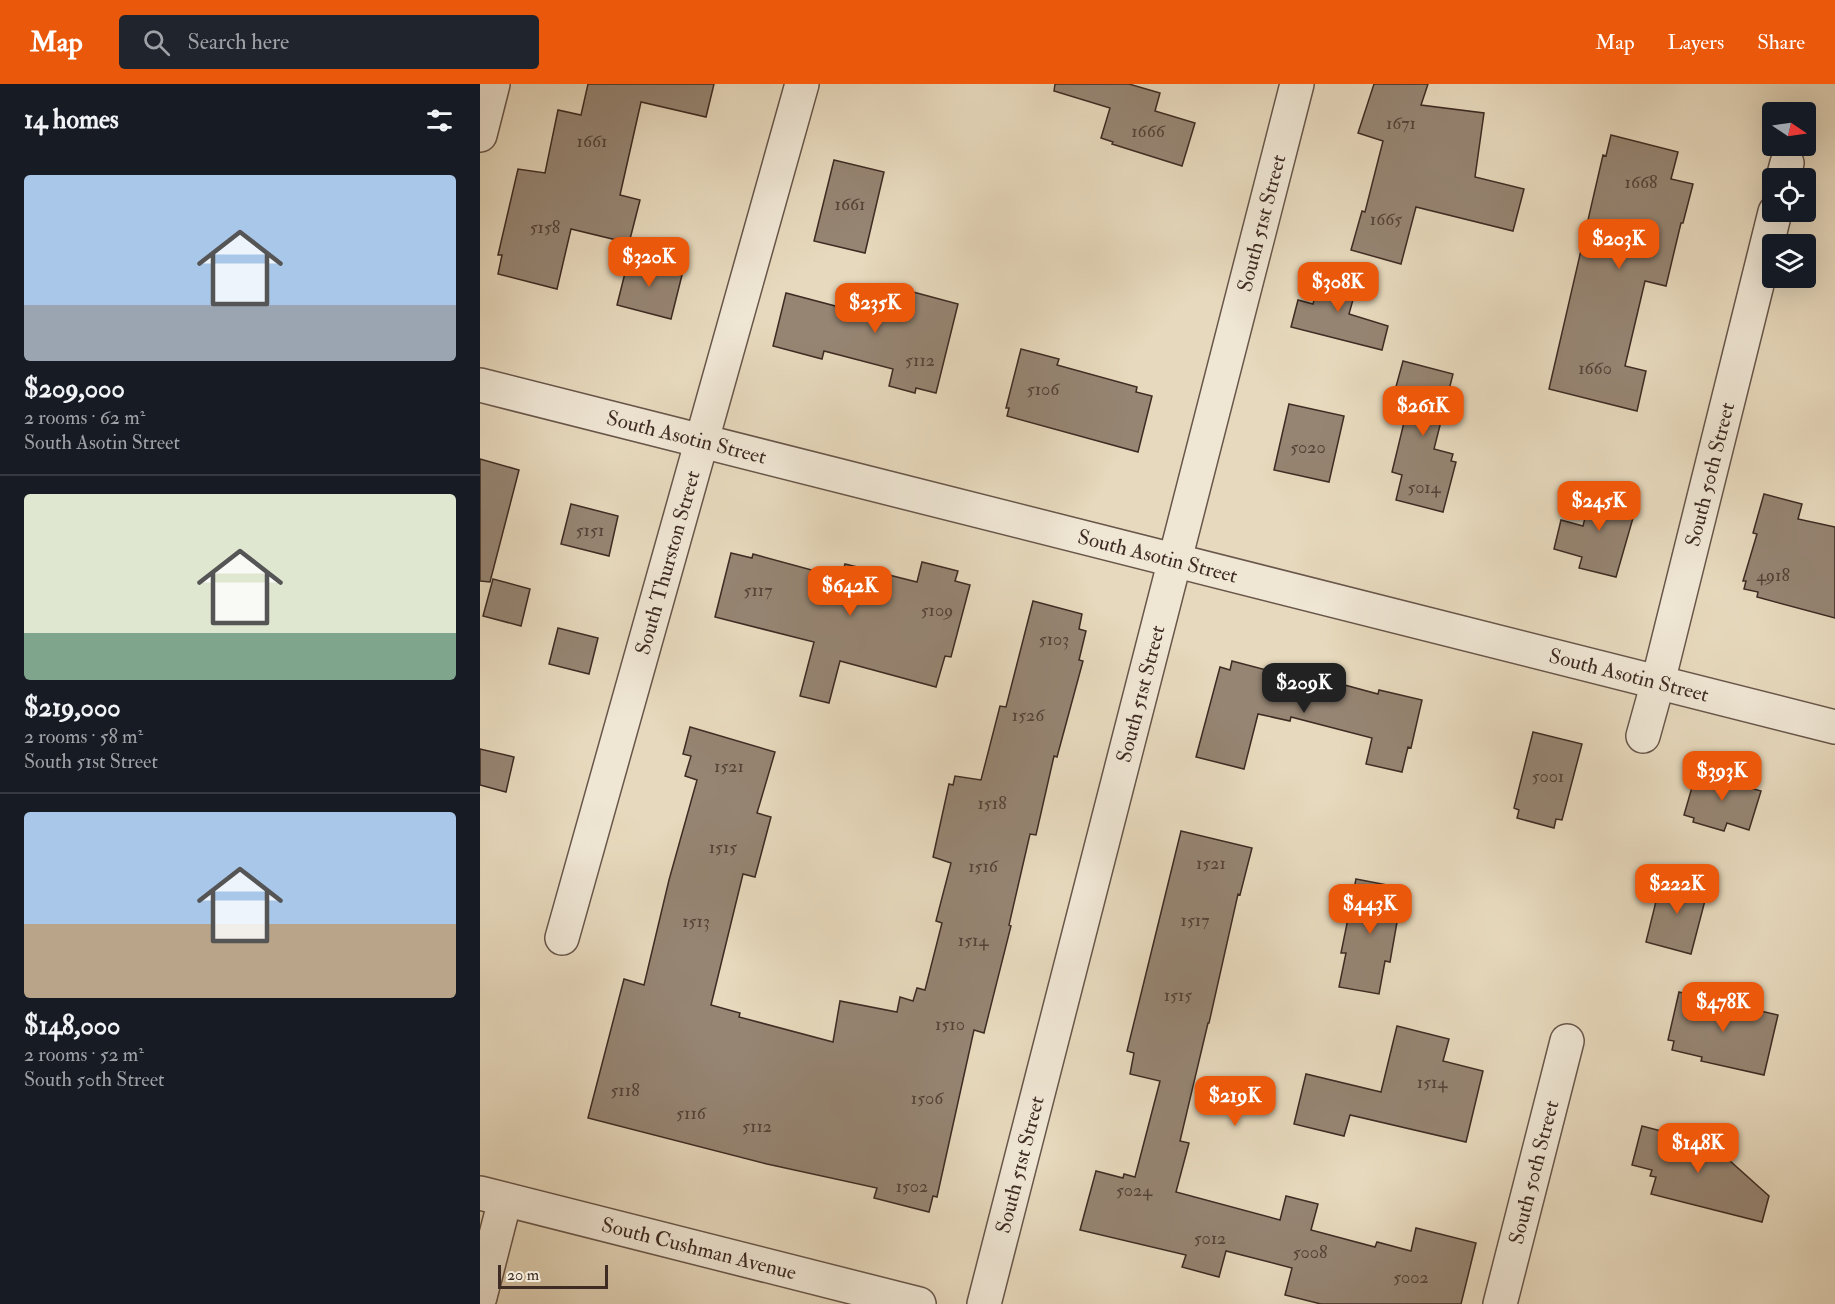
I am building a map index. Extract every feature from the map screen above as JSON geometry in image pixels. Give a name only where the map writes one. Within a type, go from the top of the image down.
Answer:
[{"type":"street","points":[[480,135],[493,84]]},
{"type":"street","name":"South Thurston Street","points":[[562,938],[802,84]]},
{"type":"street","name":"South 51st Street","points":[[984,1304],[1297,84]]},
{"type":"street","name":"South 50th Street","points":[[1643,736],[1773,222]]},
{"type":"street","name":"South Asotin Street","points":[[480,385],[1835,727]]},
{"type":"street","name":"South 50th Street","points":[[1500,1304],[1567,1041]]},
{"type":"street","points":[[480,1297],[492,1197]]},
{"type":"street","name":"South Cushman Avenue","points":[[492,1197],[919,1304]]},
{"type":"building","points":[[588,84],[714,84],[706,117],[641,102],[620,195],[640,200],[629,243],[571,229],[557,289],[498,274],[502,255],[498,255],[518,169],[545,173],[558,110],[581,115]]},
{"type":"building","points":[[1055,84],[1129,84],[1160,93],[1155,111],[1195,123],[1182,166],[1112,144],[1113,142],[1101,138],[1110,108],[1054,91]]},
{"type":"building","points":[[1374,84],[1428,84],[1421,105],[1484,113],[1475,177],[1524,189],[1513,231],[1416,207],[1401,264],[1351,250],[1362,211],[1365,212],[1383,141],[1358,133]]},
{"type":"building","points":[[1611,135],[1678,152],[1671,179],[1693,184],[1666,286],[1645,281],[1625,366],[1646,371],[1637,411],[1549,389],[1603,155],[1606,156]]},
{"type":"building","points":[[834,160],[884,172],[865,253],[814,241]]},
{"type":"building","points":[[629,257],[666,266],[665,271],[682,275],[671,319],[617,305]]},
{"type":"building","points":[[1322,269],[1359,278],[1349,314],[1388,326],[1382,350],[1291,327],[1298,300],[1313,304]]},
{"type":"building","points":[[869,288],[911,299],[913,292],[958,304],[936,393],[916,388],[915,393],[889,386],[893,369],[824,351],[822,359],[773,346],[786,293],[862,313]]},
{"type":"building","points":[[1021,349],[1059,359],[1057,365],[1137,387],[1136,392],[1152,396],[1138,452],[1007,416],[1009,408],[1006,408]]},
{"type":"building","points":[[1403,361],[1453,374],[1434,449],[1453,454],[1451,461],[1456,462],[1443,512],[1396,500],[1402,475],[1392,472],[1407,410],[1391,405]]},
{"type":"building","points":[[1289,404],[1344,416],[1329,482],[1274,470]]},
{"type":"building","points":[[480,459],[519,470],[490,582],[480,581]]},
{"type":"building","points":[[1593,486],[1632,495],[1627,516],[1633,518],[1616,577],[1579,568],[1582,557],[1554,549],[1561,520],[1583,526]]},
{"type":"building","points":[[1764,494],[1802,504],[1798,519],[1835,527],[1835,618],[1757,597],[1758,592],[1744,589],[1746,581],[1743,581],[1757,534],[1753,533]]},
{"type":"building","points":[[571,504],[618,516],[609,556],[561,544]]},
{"type":"building","points":[[731,553],[752,558],[753,554],[841,578],[845,564],[917,582],[922,562],[958,571],[955,581],[970,585],[951,657],[945,656],[936,687],[840,661],[829,703],[800,696],[814,642],[715,617]]},
{"type":"building","points":[[493,579],[530,589],[521,626],[483,616]]},
{"type":"building","points":[[1033,601],[1082,614],[1079,629],[1086,631],[1079,660],[1083,661],[1057,757],[1054,756],[1036,835],[1030,834],[1009,925],[1011,926],[984,1033],[974,1030],[937,1197],[933,1196],[929,1212],[874,1198],[877,1188],[767,1164],[588,1118],[624,979],[644,985],[669,880],[697,780],[685,776],[691,756],[683,754],[690,727],[775,752],[757,813],[771,817],[755,877],[743,874],[711,1005],[740,1013],[739,1017],[833,1042],[840,1001],[897,1012],[900,997],[913,1001],[917,988],[925,990],[942,923],[936,921],[951,863],[933,857],[949,784],[953,785],[955,776],[981,780],[1000,706],[1006,707]]},
{"type":"building","points":[[558,628],[598,638],[589,674],[549,664]]},
{"type":"building","points":[[1232,661],[1304,680],[1304,677],[1325,683],[1326,680],[1378,694],[1379,690],[1422,700],[1411,748],[1408,747],[1402,772],[1366,764],[1372,738],[1291,717],[1290,721],[1258,714],[1244,769],[1196,757],[1220,667],[1230,670]]},
{"type":"building","points":[[1533,732],[1582,744],[1562,820],[1556,819],[1554,828],[1517,818],[1519,810],[1514,808]]},
{"type":"building","points":[[480,749],[514,757],[506,792],[480,785]]},
{"type":"building","points":[[1706,771],[1737,780],[1736,784],[1761,791],[1749,830],[1727,823],[1724,831],[1693,822],[1694,818],[1684,815],[1695,777],[1704,779]]},
{"type":"building","points":[[1181,831],[1252,848],[1240,895],[1238,894],[1180,1141],[1189,1143],[1176,1192],[1280,1220],[1286,1196],[1318,1204],[1311,1230],[1375,1247],[1377,1242],[1411,1251],[1416,1228],[1476,1243],[1461,1304],[1321,1304],[1285,1295],[1292,1268],[1226,1251],[1219,1277],[1182,1267],[1186,1255],[1080,1230],[1096,1171],[1123,1178],[1124,1174],[1135,1177],[1160,1081],[1130,1074],[1134,1053],[1127,1051]]},
{"type":"building","points":[[1662,877],[1708,889],[1691,954],[1646,942]]},
{"type":"building","points":[[1356,879],[1403,888],[1390,962],[1385,961],[1379,994],[1339,987],[1346,953],[1341,953]]},
{"type":"building","points":[[1679,992],[1778,1015],[1764,1075],[1701,1061],[1702,1057],[1672,1050],[1674,1041],[1668,1040]]},
{"type":"building","points":[[1397,1026],[1449,1039],[1443,1061],[1483,1071],[1466,1142],[1350,1115],[1344,1136],[1294,1124],[1306,1074],[1381,1092]]},
{"type":"building","points":[[1642,1126],[1688,1138],[1691,1126],[1769,1196],[1762,1222],[1651,1194],[1656,1177],[1650,1176],[1652,1170],[1632,1165]]}]
